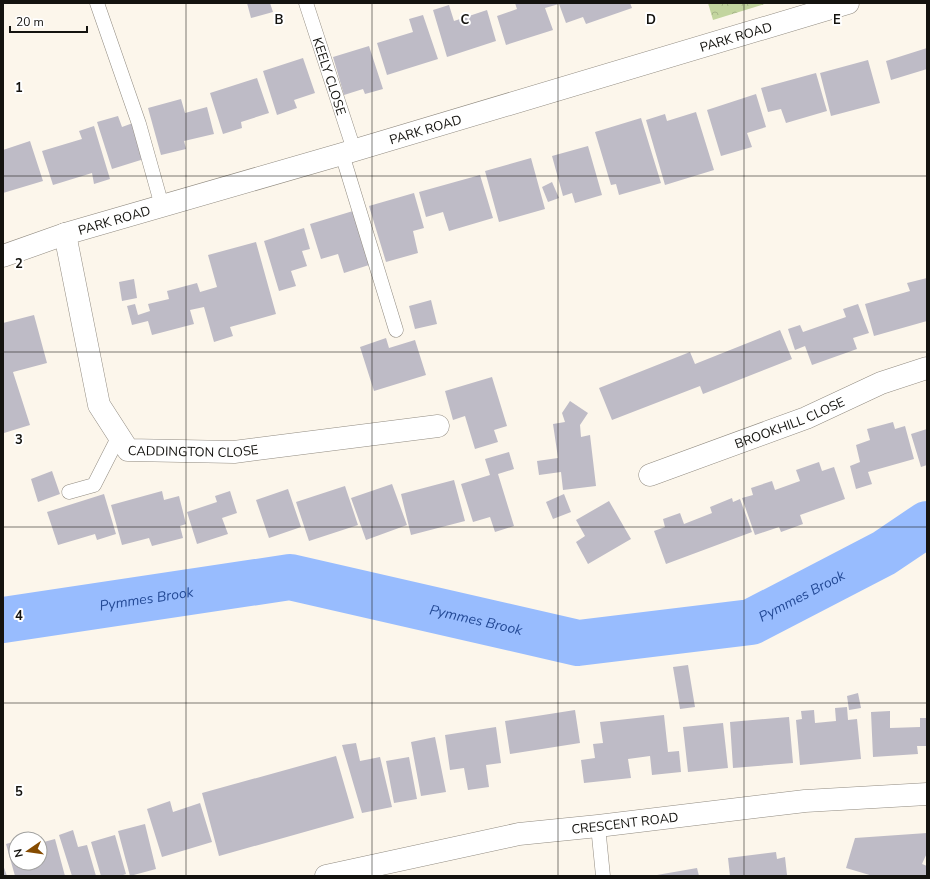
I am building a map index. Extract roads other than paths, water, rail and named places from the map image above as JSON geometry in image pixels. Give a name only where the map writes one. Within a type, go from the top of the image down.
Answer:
[{"type":"street","name":"PARK ROAD","points":[[3,256],[65,234],[348,152],[848,3]]},
{"type":"street","name":"CADDINGTON CLOSE","points":[[65,234],[99,405],[128,450],[234,452],[438,426]]},
{"type":"street","name":"BROOKHILL CLOSE","points":[[650,475],[806,418],[881,383],[927,368]]},
{"type":"street","name":"CRESCENT ROAD","points":[[326,876],[519,834],[805,801],[927,794]]},
{"type":"lane","points":[[97,3],[140,124],[162,206]]},
{"type":"lane","name":"KEELY CLOSE","points":[[306,3],[396,330]]},
{"type":"lane","points":[[69,492],[94,484],[119,436]]},
{"type":"lane","points":[[598,826],[603,876]]},
{"type":"waterway","name":"Pymmes Brook","points":[[3,620],[290,577],[578,643],[751,622],[884,553],[927,524]]}]
